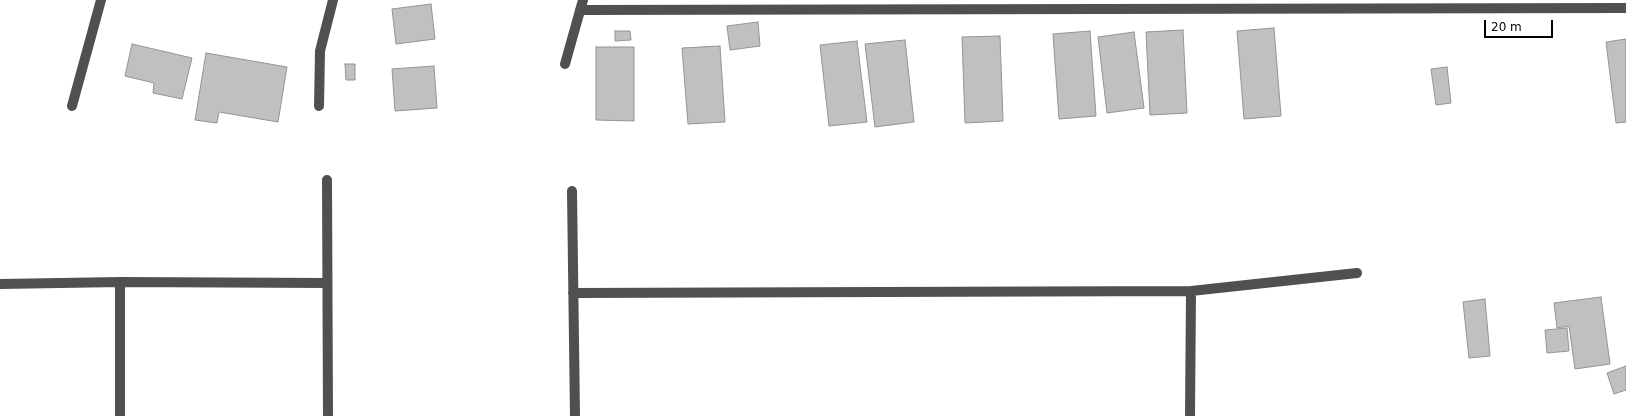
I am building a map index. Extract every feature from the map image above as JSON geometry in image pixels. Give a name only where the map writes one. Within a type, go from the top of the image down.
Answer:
[{"type":"street","points":[[72,106],[101,0]]},
{"type":"street","points":[[319,106],[320,51],[333,0]]},
{"type":"street","points":[[565,64],[583,0]]},
{"type":"street","points":[[580,10],[1575,4],[1626,8]]},
{"type":"street","points":[[327,180],[328,416]]},
{"type":"street","points":[[572,191],[575,416]]},
{"type":"street","points":[[573,293],[1191,291],[1357,273]]},
{"type":"street","points":[[0,284],[120,282],[327,283]]},
{"type":"street","points":[[120,282],[120,416]]},
{"type":"street","points":[[1190,416],[1191,291]]},
{"type":"building","points":[[431,4],[435,39],[396,44],[392,9]]},
{"type":"building","points":[[758,22],[760,46],[730,50],[727,26]]},
{"type":"building","points":[[1274,28],[1281,116],[1244,119],[1237,31]]},
{"type":"building","points":[[1183,30],[1187,113],[1150,115],[1146,32]]},
{"type":"building","points":[[615,31],[630,31],[631,40],[615,41]]},
{"type":"building","points":[[1090,31],[1096,116],[1059,119],[1053,34]]},
{"type":"building","points":[[1134,32],[1144,108],[1107,113],[1098,37]]},
{"type":"building","points":[[1000,36],[1003,121],[965,123],[962,37]]},
{"type":"building","points":[[1626,39],[1626,122],[1616,123],[1606,42]]},
{"type":"building","points":[[905,40],[914,122],[875,127],[865,44]]},
{"type":"building","points":[[857,41],[867,122],[829,126],[820,45]]},
{"type":"building","points":[[132,44],[192,58],[182,99],[153,93],[154,83],[125,76]]},
{"type":"building","points":[[720,46],[725,122],[688,124],[682,48]]},
{"type":"building","points":[[596,47],[634,47],[634,121],[596,120]]},
{"type":"building","points":[[206,53],[287,67],[278,122],[219,112],[217,123],[195,120]]},
{"type":"building","points":[[345,64],[355,64],[355,80],[346,80]]},
{"type":"building","points":[[434,66],[437,108],[395,111],[392,69]]},
{"type":"building","points":[[1447,67],[1451,103],[1436,105],[1431,69]]},
{"type":"building","points":[[1601,297],[1610,364],[1575,369],[1569,326],[1557,328],[1554,303]]},
{"type":"building","points":[[1485,299],[1490,356],[1469,358],[1463,302]]},
{"type":"building","points":[[1567,328],[1569,351],[1547,353],[1545,330]]},
{"type":"building","points":[[1626,366],[1626,390],[1614,394],[1607,373]]}]
